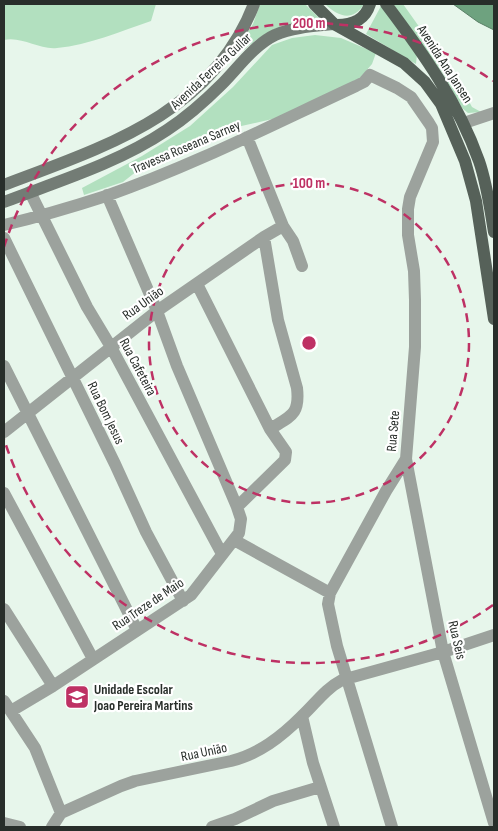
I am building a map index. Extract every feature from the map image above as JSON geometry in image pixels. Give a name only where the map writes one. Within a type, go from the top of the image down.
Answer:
[{"type":"main road","name":"Avenida Ferreira Gullar","points":[[4,185],[126,136],[157,119],[185,99],[206,79],[231,50],[247,23],[254,4]]},
{"type":"main road","name":"Avenida Ana Jansen","points":[[314,4],[336,24],[404,63],[425,82],[441,104],[465,160],[476,200],[494,318]]},
{"type":"main road","points":[[336,24],[348,25],[358,22],[365,15],[370,4]]},
{"type":"main road","name":"Avenida Ana Jansen","points":[[386,4],[434,69],[464,123],[479,162],[486,187],[494,232]]},
{"type":"main road","name":"Avenida Ferreira Gullar","points":[[4,202],[122,156],[167,130],[202,104],[269,38],[298,28],[336,24]]},
{"type":"main road","points":[[40,171],[47,186]]},
{"type":"street","name":"Travessa Roseana Sarney","points":[[4,225],[107,196],[247,137],[364,82],[370,75]]},
{"type":"street","name":"Rua Sete","points":[[370,75],[397,88],[411,98],[429,123],[433,142],[410,197],[408,209],[408,235],[414,272],[415,347],[406,459],[386,491],[330,594],[328,604],[337,646],[392,827]]},
{"type":"street","points":[[464,123],[494,113]]},
{"type":"street","points":[[247,137],[283,226],[293,241],[302,266]]},
{"type":"street","name":"Rua Cafeteira","points":[[30,192],[86,307],[111,347],[222,554]]},
{"type":"street","name":"Rua Treze de Maio","points":[[7,706],[53,686],[183,601],[200,585],[234,540],[239,533],[241,523],[237,507],[177,366],[157,311],[107,196]]},
{"type":"street","name":"Rua União","points":[[4,432],[157,311],[264,237],[283,226]]},
{"type":"street","points":[[264,237],[278,320],[297,388],[298,404],[294,412],[287,419],[270,428]]},
{"type":"street","name":"Rua Bom Jesus","points":[[4,238],[146,532],[183,601]]},
{"type":"street","points":[[197,284],[270,428],[287,454],[280,467],[237,507]]},
{"type":"street","points":[[4,366],[137,630]]},
{"type":"street","name":"Rua Seis","points":[[406,459],[443,652],[494,823]]},
{"type":"street","points":[[4,493],[8,511],[93,659]]},
{"type":"street","points":[[234,540],[330,594]]},
{"type":"street","points":[[4,609],[53,686]]},
{"type":"street","name":"Rua União","points":[[61,813],[128,783],[245,758],[270,744],[302,716],[329,687],[347,678],[443,652],[494,635]]},
{"type":"street","points":[[7,706],[35,748],[61,813],[52,827]]},
{"type":"street","points":[[302,716],[320,787],[334,827]]},
{"type":"street","points":[[212,827],[235,819],[274,801],[320,787]]},
{"type":"street","points":[[4,823],[20,827]]},
{"type":"shaded area","points":[[4,4],[156,4],[151,21],[93,41],[50,48],[17,40],[4,40]]},
{"type":"shaded area","points":[[260,4],[305,4],[321,20],[299,22],[280,27],[262,36],[244,50],[242,41],[253,24]]},
{"type":"shaded area","points":[[325,4],[364,4],[355,14],[345,16],[335,12]]},
{"type":"shaded area","points":[[393,4],[403,4],[459,83],[472,107],[481,112],[468,113],[462,108],[443,74]]},
{"type":"shaded area","points":[[453,4],[494,4],[494,30],[478,22]]},
{"type":"shaded area","points":[[381,6],[417,54],[416,64],[366,34]]},
{"type":"shaded area","points":[[315,35],[341,38],[376,53],[372,64],[359,79],[277,118],[210,133],[155,157],[123,182],[84,195],[82,188],[142,156],[190,126],[233,87],[272,45],[292,38]]},
{"type":"place","name":"Unidade Escolar Joao Pereira Martins","points":[[77,697]]}]
